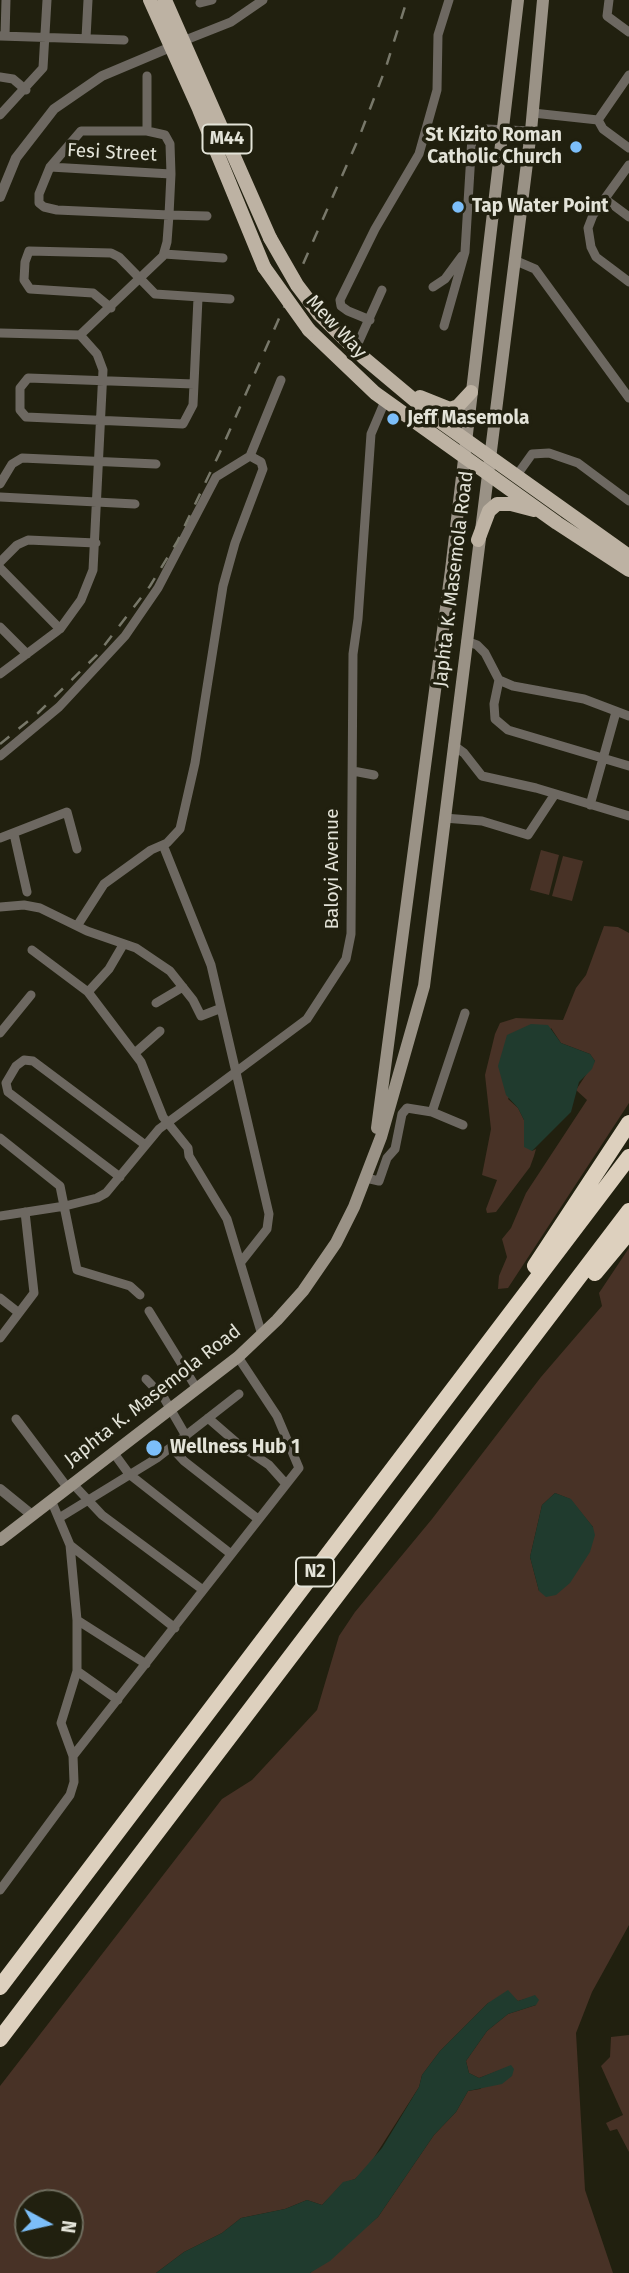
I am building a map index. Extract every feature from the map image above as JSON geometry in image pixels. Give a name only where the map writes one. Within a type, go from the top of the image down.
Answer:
[{"type":"highway","points":[[510,1314],[534,1266],[629,1123]]},
{"type":"highway","name":"N2","points":[[0,1987],[629,1157]]},
{"type":"highway","name":"N2","points":[[0,2039],[629,1211]]},
{"type":"highway","points":[[508,1371],[536,1345],[629,1232]]},
{"type":"main road","name":"Mew Way","points":[[150,0],[177,44],[270,238],[292,278],[319,314],[392,382],[466,439],[629,556]]},
{"type":"main road","name":"Mew Way","points":[[165,0],[177,44],[264,267],[309,330],[341,363],[385,401],[629,570]]},
{"type":"main road","name":"Japhta K. Masemola Road","points":[[373,1157],[391,1042],[518,0]]},
{"type":"main road","name":"Japhta K. Masemola Road","points":[[0,1540],[238,1357],[262,1335],[290,1306],[328,1257],[366,1178],[421,1000],[531,131],[542,0]]},
{"type":"main road","points":[[513,57],[538,60]]},
{"type":"main road","points":[[392,382],[446,408],[458,406],[471,392]]},
{"type":"main road","points":[[478,540],[489,511],[500,503],[542,512]]},
{"type":"street","points":[[6,0],[2,36],[124,40]]},
{"type":"street","points":[[0,115],[26,90],[43,68],[47,0]]},
{"type":"street","points":[[86,38],[88,0]]},
{"type":"street","points":[[200,3],[212,0]]},
{"type":"street","points":[[244,0],[250,11]]},
{"type":"street","points":[[0,198],[16,158],[54,109],[102,76],[250,11],[263,0]]},
{"type":"street","points":[[370,320],[348,312],[341,306],[340,300],[375,229],[419,154],[437,90],[438,35],[449,0]]},
{"type":"street","points":[[609,0],[607,16],[629,32]]},
{"type":"street","points":[[147,76],[148,131]]},
{"type":"street","points":[[0,77],[13,79],[26,90]]},
{"type":"street","points":[[598,120],[628,79]]},
{"type":"street","points":[[533,113],[598,120]]},
{"type":"street","points":[[598,120],[603,129],[629,148]]},
{"type":"street","points":[[0,333],[80,335],[141,281],[164,254],[169,215],[171,174],[169,140],[159,132],[84,130],[50,167],[39,194],[39,203],[44,207],[169,215],[207,216]]},
{"type":"street","points":[[444,326],[465,252],[472,138],[479,130],[531,131]]},
{"type":"street","points":[[629,165],[588,225],[590,247],[599,260],[629,282]]},
{"type":"street","name":"Fesi Street","points":[[50,167],[171,174]]},
{"type":"street","points":[[605,200],[629,217]]},
{"type":"street","points":[[111,308],[93,293],[30,289],[24,280],[29,251],[111,253],[119,257],[141,281],[159,295],[230,299]]},
{"type":"street","points":[[433,287],[444,279],[465,252]]},
{"type":"street","points":[[164,254],[223,258]]},
{"type":"street","points":[[514,260],[535,269],[629,398]]},
{"type":"street","points":[[355,350],[382,290]]},
{"type":"street","points":[[194,384],[28,378],[22,382],[19,401],[21,413],[26,417],[183,424],[191,411],[194,384],[198,298]]},
{"type":"street","points":[[0,674],[60,629],[81,600],[91,579],[96,543],[103,380],[97,354],[80,335]]},
{"type":"street","points":[[0,756],[59,707],[125,636],[158,588],[216,477],[250,456],[281,380]]},
{"type":"street","name":"Baloyi Avenue","points":[[0,1216],[65,1206],[100,1197],[120,1177],[144,1144],[168,1123],[238,1073],[307,1018],[346,959],[351,934],[349,849],[353,771],[353,654],[358,619],[371,434],[385,401]]},
{"type":"street","points":[[517,475],[532,454],[549,453],[578,463],[629,501]]},
{"type":"street","points":[[77,926],[104,884],[163,845],[180,829],[195,763],[223,586],[234,542],[263,469],[261,462],[250,456]]},
{"type":"street","points":[[0,484],[12,464],[20,458],[156,464]]},
{"type":"street","points":[[0,498],[135,504]]},
{"type":"street","points":[[0,562],[17,545],[28,540],[96,543]]},
{"type":"street","points":[[0,568],[60,629]]},
{"type":"street","points":[[0,626],[27,654]]},
{"type":"street","points":[[466,641],[477,645],[485,653],[499,680],[494,704],[495,719],[504,727],[629,766]]},
{"type":"street","points":[[499,680],[513,686],[584,699],[629,716]]},
{"type":"street","points":[[590,805],[616,712]]},
{"type":"street","points":[[453,746],[464,753],[482,776],[629,816]]},
{"type":"street","points":[[353,771],[374,775]]},
{"type":"street","points":[[444,818],[482,821],[528,835],[555,794]]},
{"type":"street","points":[[0,838],[67,812],[77,849]]},
{"type":"street","points":[[14,834],[27,892]]},
{"type":"street","points":[[163,845],[205,945],[219,1009],[238,1073],[256,1168],[269,1214],[267,1229],[241,1262]]},
{"type":"street","points":[[0,907],[30,906],[150,955],[184,987],[202,1016],[219,1009]]},
{"type":"street","points":[[88,992],[109,969],[123,945]]},
{"type":"street","points":[[32,950],[88,992],[135,1053],[168,1123],[188,1148],[189,1156],[228,1219],[262,1335]]},
{"type":"street","points":[[156,1003],[184,987]]},
{"type":"street","points":[[0,1033],[31,995]]},
{"type":"street","points":[[432,1112],[465,1013]]},
{"type":"street","points":[[135,1053],[160,1031]]},
{"type":"street","points":[[120,1177],[8,1092],[6,1083],[16,1066],[24,1060],[33,1062],[144,1144]]},
{"type":"street","points":[[366,1178],[379,1181],[387,1158],[396,1149],[405,1110],[413,1107],[463,1125]]},
{"type":"street","points":[[0,1138],[58,1183],[65,1206],[73,1260],[79,1272],[96,1273],[130,1286],[140,1295]]},
{"type":"street","points":[[0,1338],[34,1293],[24,1212]]},
{"type":"street","points":[[0,1298],[19,1313]]},
{"type":"street","points":[[149,1311],[197,1389]]},
{"type":"street","points":[[74,1756],[297,1471],[299,1463],[277,1416],[238,1357]]},
{"type":"street","points":[[146,1379],[158,1390],[186,1436]]},
{"type":"street","points":[[59,1518],[171,1447],[239,1394]]},
{"type":"street","points":[[208,1418],[238,1444],[269,1465],[286,1484]]},
{"type":"street","points":[[16,1419],[69,1485],[102,1515],[203,1590]]},
{"type":"street","points":[[171,1447],[184,1461],[258,1520]]},
{"type":"street","points":[[113,1452],[129,1474],[231,1554]]},
{"type":"street","points":[[0,1489],[32,1515]]},
{"type":"street","points":[[0,1890],[70,1795],[74,1782],[74,1756],[61,1723],[77,1671],[77,1620],[70,1545],[51,1500]]},
{"type":"street","points":[[70,1545],[175,1628]]},
{"type":"street","points":[[77,1620],[146,1664]]},
{"type":"street","points":[[77,1671],[118,1700]]},
{"type":"shaded area","points":[[541,850],[559,855],[549,895],[530,890]]},
{"type":"shaded area","points":[[563,856],[583,861],[572,901],[552,896]]},
{"type":"shaded area","points":[[604,926],[618,927],[629,933],[629,1103],[508,1288],[498,1289],[499,1276],[507,1257],[502,1239],[511,1228],[526,1193],[587,1100],[576,1090],[595,1061],[590,1054],[561,1043],[551,1028],[508,1099],[518,1108],[524,1120],[532,1151],[536,1149],[534,1156],[530,1167],[496,1212],[487,1213],[486,1209],[497,1180],[482,1175],[491,1129],[485,1075],[495,1034],[500,1023],[516,1018],[563,1020],[576,988],[586,975]]},
{"type":"shaded area","points":[[531,1024],[548,1025],[561,1043],[590,1054],[595,1061],[592,1069],[579,1082],[571,1112],[532,1151],[524,1147],[524,1120],[518,1108],[506,1095],[498,1066],[507,1035]]},
{"type":"shaded area","points":[[629,1248],[629,1925],[592,1992],[576,2033],[585,2190],[613,2273],[310,2273],[378,2217],[434,2135],[456,2112],[468,2091],[480,2089],[511,2066],[479,2078],[469,2073],[466,2061],[487,2031],[508,2014],[536,2005],[529,1998],[518,2001],[511,1996],[488,2003],[440,2051],[422,2075],[419,2087],[368,2167],[355,2179],[343,2183],[322,2205],[307,2200],[285,2209],[241,2218],[222,2233],[184,2252],[156,2273],[0,2273],[0,2086],[222,1799],[252,1780],[317,1710],[339,1636],[355,1612],[432,1519],[541,1377],[602,1306],[599,1293]],"holes":[[[555,1493],[570,1499],[593,1527],[539,1591],[530,1557],[542,1505]]]},
{"type":"shaded area","points":[[555,1493],[571,1499],[593,1527],[595,1535],[590,1552],[570,1583],[556,1595],[546,1597],[539,1591],[530,1557],[542,1505]]},
{"type":"shaded area","points":[[508,1990],[518,2001],[535,1995],[539,2000],[536,2005],[508,2014],[487,2031],[466,2061],[469,2073],[479,2078],[511,2065],[514,2069],[512,2076],[502,2084],[468,2091],[456,2112],[434,2135],[378,2217],[330,2261],[310,2273],[156,2273],[184,2252],[222,2233],[241,2218],[285,2209],[307,2200],[322,2205],[343,2182],[355,2179],[382,2148],[419,2087],[422,2075],[440,2051],[488,2003]]},
{"type":"shaded area","points":[[629,2035],[629,2152],[617,2129],[610,2131],[606,2123],[623,2115],[601,2066],[610,2057],[611,2037]]},
{"type":"railway","points":[[0,744],[38,713],[97,655],[150,586],[177,542],[221,450],[360,135],[386,67],[407,0]]},
{"type":"place","name":"St Kizito Roman Catholic Church","points":[[576,147]]},
{"type":"place","name":"Tap Water Point","points":[[458,207]]},
{"type":"place","name":"Jeff Masemola","points":[[393,419]]},
{"type":"place","name":"Wellness Hub 1","points":[[154,1448]]}]
